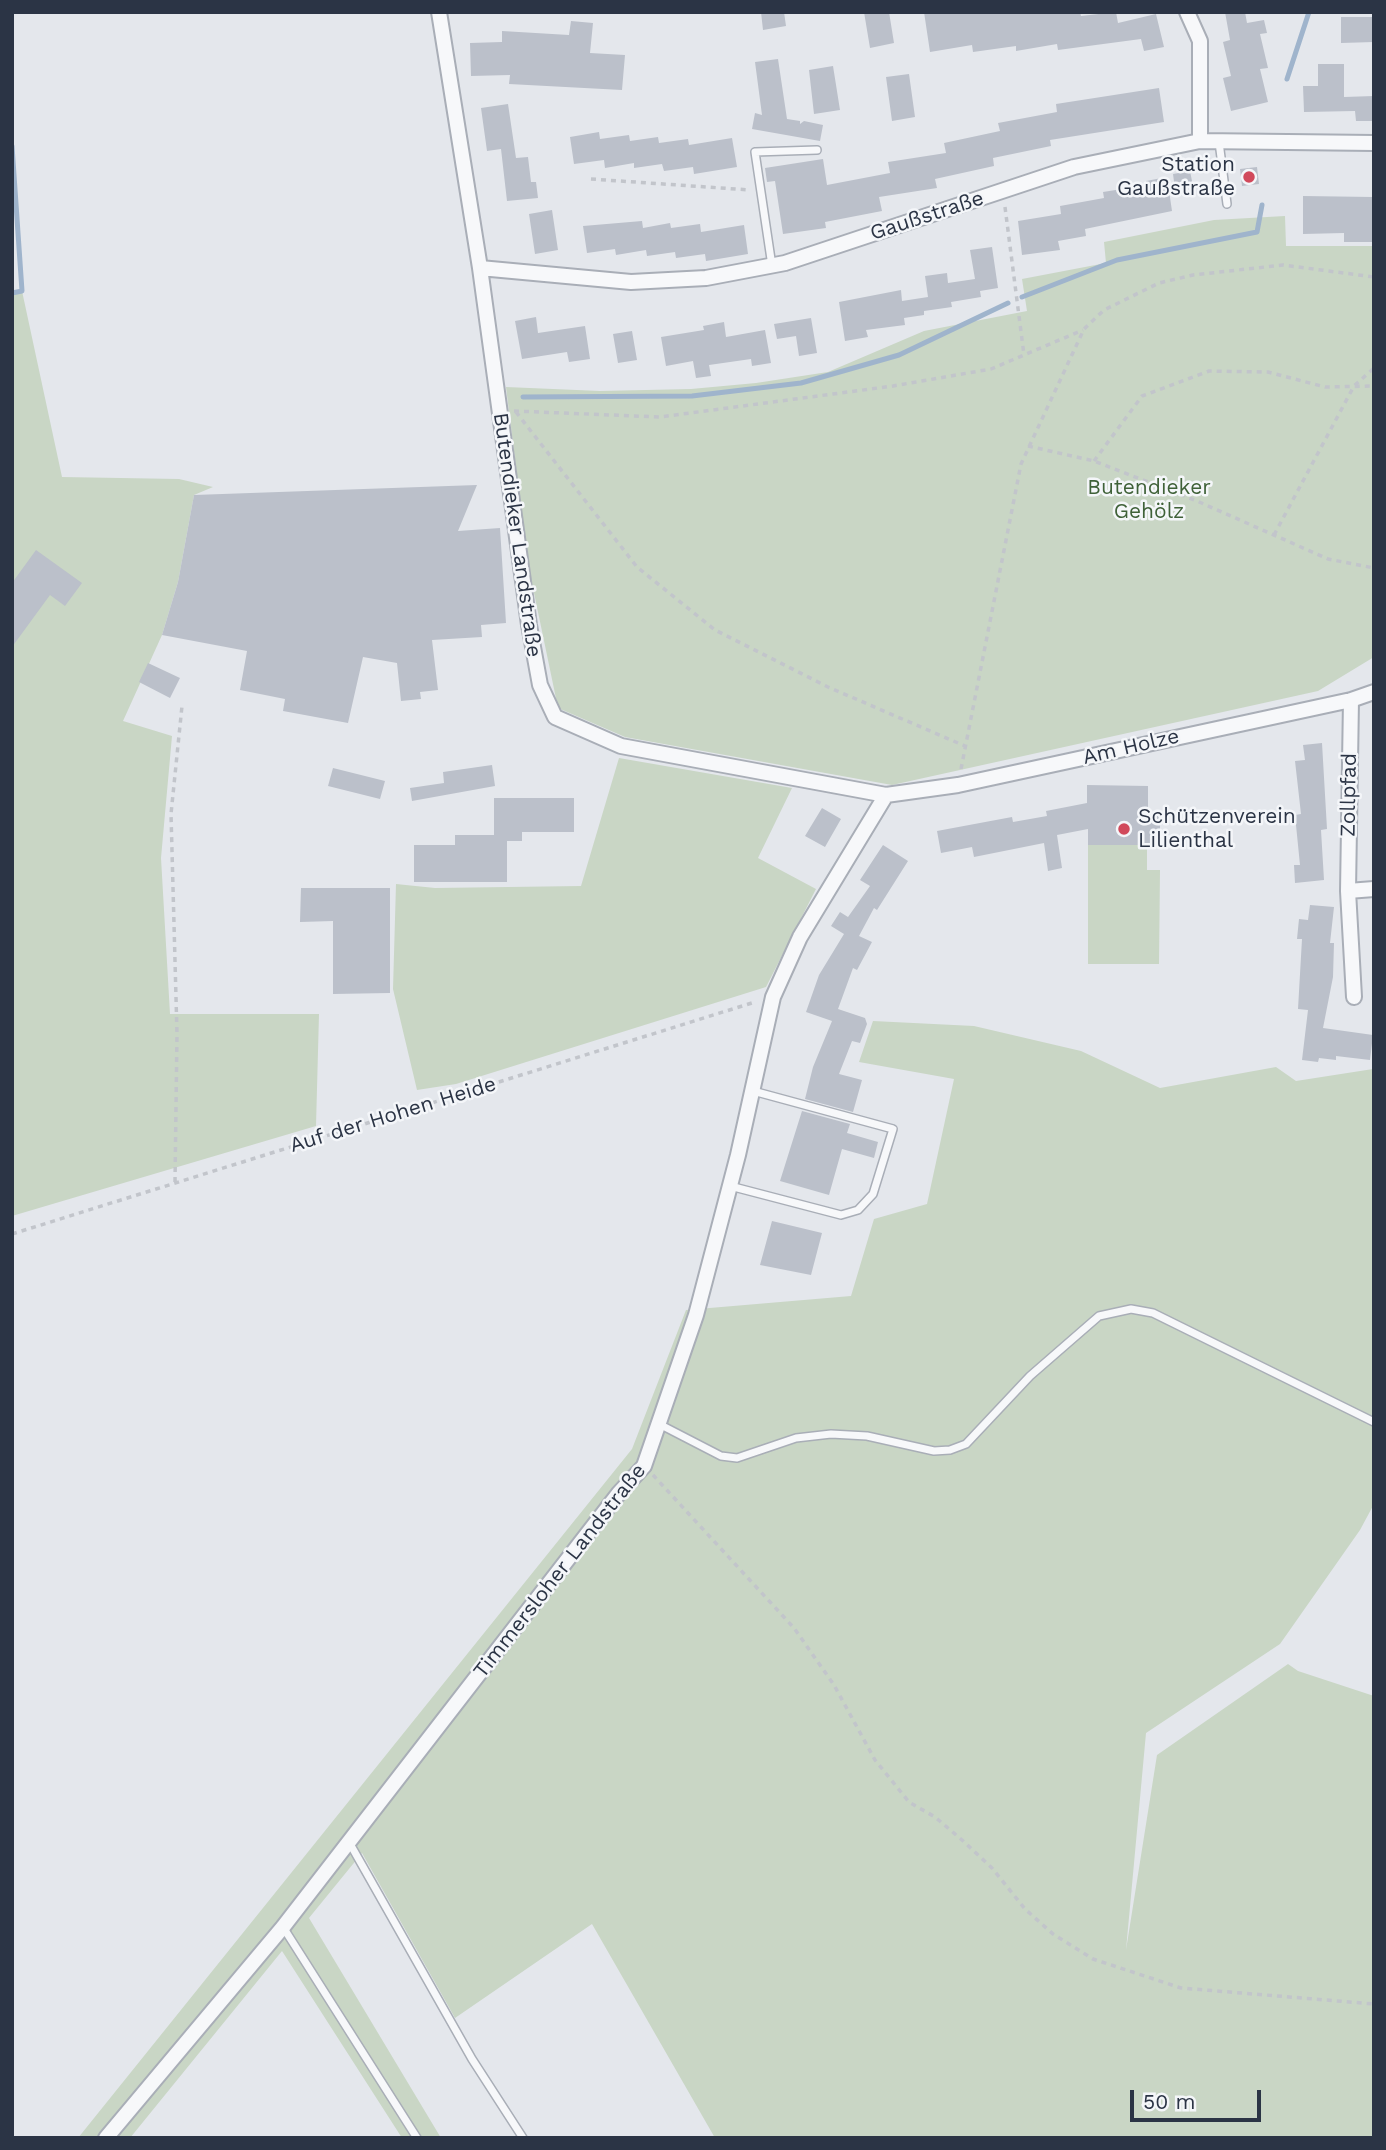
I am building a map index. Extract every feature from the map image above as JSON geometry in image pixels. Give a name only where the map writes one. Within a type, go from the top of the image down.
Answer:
[{"type":"street","name":"Butendieker Landstraße","points":[[439,12],[480,268],[498,410],[540,685],[555,717],[621,746],[886,795]]},
{"type":"street","points":[[1187,12],[1200,41],[1200,141]]},
{"type":"street","name":"Gaußstraße","points":[[480,268],[631,282],[706,278],[773,267],[1074,167],[1200,141],[1374,143]]},
{"type":"street","name":"Am Holze","points":[[886,795],[958,785],[1351,700],[1374,692]]},
{"type":"street","name":"Zollpfad","points":[[1351,700],[1348,891],[1354,997]]},
{"type":"street","name":"Timmersloher Landstraße","points":[[106,2138],[283,1927],[619,1493],[644,1466],[696,1315],[730,1186],[773,997],[800,937],[886,795]]},
{"type":"street","points":[[1348,891],[1374,889]]},
{"type":"lane","points":[[1219,142],[1227,204]]},
{"type":"lane","points":[[773,267],[755,152],[817,149]]},
{"type":"lane","points":[[730,1186],[841,1215],[858,1210],[873,1194],[893,1129],[753,1091]]},
{"type":"lane","points":[[659,1424],[721,1456],[737,1458],[796,1438],[831,1434],[867,1436],[934,1451],[950,1450],[966,1444],[1030,1376],[1099,1316],[1131,1309],[1153,1313],[1374,1422]]},
{"type":"lane","points":[[349,1842],[472,2059],[523,2138]]},
{"type":"lane","points":[[283,1927],[417,2138]]},
{"type":"path","points":[[591,179],[759,191]]},
{"type":"path","points":[[1003,191],[1024,355]]},
{"type":"path","points":[[498,410],[660,417],[991,369],[1084,329],[1104,310],[1159,283],[1193,275],[1283,265],[1374,277]]},
{"type":"path","points":[[958,785],[1011,505],[1028,446],[1084,329]]},
{"type":"path","points":[[1274,535],[1354,386],[1374,368]]},
{"type":"path","points":[[1094,461],[1142,396],[1209,371],[1268,372],[1325,387],[1374,386]]},
{"type":"path","points":[[515,411],[637,568],[715,630],[828,687],[965,746]]},
{"type":"path","points":[[1028,446],[1094,461],[1197,501],[1328,559],[1374,568]]},
{"type":"path","points":[[175,1183],[177,1034],[171,814],[182,706]]},
{"type":"path","name":"Auf der Hohen Heide","points":[[12,1234],[773,997]]},
{"type":"path","points":[[644,1466],[794,1628],[834,1685],[875,1760],[909,1802],[935,1817],[992,1868],[1025,1909],[1053,1934],[1093,1959],[1181,1988],[1374,2004]]},
{"type":"green space","name":"Butendieker Gehölz","points":[[1285,216],[1286,246],[1374,246],[1374,657],[1318,691],[892,785],[625,737],[558,708],[528,564],[506,387],[600,391],[691,389],[828,372],[924,331],[1027,311],[1022,279],[1106,263],[1104,242],[1214,220]]},
{"type":"green space","points":[[22,291],[62,477],[179,479],[213,487],[194,495],[178,582],[162,635],[123,721],[172,736],[161,858],[170,1014],[319,1014],[316,1126],[12,1216],[12,293]]},
{"type":"green space","points":[[619,758],[792,788],[758,858],[816,889],[766,987],[456,1084],[417,1090],[393,989],[396,884],[435,888],[581,886]]},
{"type":"green space","points":[[1088,845],[1147,845],[1147,870],[1160,870],[1159,964],[1088,964]]},
{"type":"green space","points":[[873,1021],[974,1026],[1081,1051],[1160,1088],[1276,1067],[1296,1081],[1373,1069],[1374,1504],[1360,1530],[1280,1644],[1146,1733],[1126,1950],[1157,1755],[1288,1664],[1298,1671],[1374,1696],[1374,2138],[715,2138],[592,1924],[455,2018],[362,1853],[309,1918],[441,2138],[402,2138],[282,1951],[130,2138],[78,2138],[632,1449],[686,1310],[851,1296],[874,1219],[927,1204],[954,1079],[859,1062]]},
{"type":"building","points":[[761,12],[784,12],[786,26],[763,30]]},
{"type":"building","points":[[864,12],[889,12],[894,43],[870,48]]},
{"type":"building","points":[[924,12],[1080,12],[1081,16],[1116,12],[1118,23],[1156,14],[1164,47],[1144,51],[1141,39],[1058,50],[1057,44],[1016,51],[1016,46],[973,52],[972,45],[930,52]]},
{"type":"building","points":[[1225,12],[1245,12],[1247,23],[1264,20],[1267,33],[1260,34],[1268,68],[1260,69],[1268,102],[1231,111],[1223,78],[1231,76],[1223,42],[1230,40]]},
{"type":"building","points":[[1341,17],[1374,17],[1374,42],[1341,43]]},
{"type":"building","points":[[571,21],[593,23],[590,53],[625,55],[622,90],[509,84],[510,75],[471,76],[470,43],[502,42],[502,31],[569,35]]},
{"type":"building","points":[[778,59],[787,119],[800,121],[800,124],[804,121],[823,125],[820,141],[752,129],[755,113],[762,115],[755,62]]},
{"type":"building","points":[[1318,64],[1344,64],[1344,97],[1374,96],[1374,121],[1356,121],[1355,111],[1304,112],[1303,86],[1318,86]]},
{"type":"building","points":[[833,66],[840,110],[814,114],[809,70]]},
{"type":"building","points":[[909,74],[915,117],[892,121],[886,77]]},
{"type":"building","points":[[1159,88],[1164,122],[1050,140],[1051,146],[993,158],[994,166],[935,179],[937,188],[879,197],[882,211],[825,222],[826,228],[783,234],[775,181],[767,182],[765,168],[823,159],[827,185],[890,173],[888,162],[946,153],[944,143],[1000,131],[998,123],[1057,112],[1056,104]]},
{"type":"building","points":[[508,104],[516,158],[528,157],[531,182],[536,182],[538,198],[507,201],[501,149],[487,151],[481,108]]},
{"type":"building","points":[[599,132],[600,139],[629,135],[630,141],[658,137],[659,143],[688,139],[689,145],[732,138],[737,167],[694,174],[693,167],[664,171],[662,164],[634,168],[634,163],[605,168],[604,160],[574,164],[570,137]]},
{"type":"building","name":"Station Gaußstraße","points":[[1257,167],[1259,184],[1242,186],[1240,169]]},
{"type":"building","points":[[1190,171],[1193,186],[1175,189],[1173,174]]},
{"type":"building","points":[[1167,177],[1172,211],[1085,229],[1086,236],[1058,241],[1060,250],[1022,255],[1018,221],[1061,214],[1060,206],[1104,198],[1103,192],[1147,185],[1146,181]]},
{"type":"building","points":[[1303,196],[1373,197],[1373,242],[1344,242],[1344,233],[1303,234]]},
{"type":"building","points":[[552,210],[558,250],[535,254],[529,214]]},
{"type":"building","points":[[642,221],[643,228],[670,223],[671,228],[700,224],[701,232],[744,225],[748,254],[706,261],[705,254],[676,258],[675,252],[647,256],[646,250],[616,255],[615,249],[587,253],[583,226]]},
{"type":"building","points":[[992,247],[998,288],[980,291],[981,297],[951,302],[952,307],[924,311],[924,315],[904,318],[905,325],[866,330],[868,337],[845,341],[839,302],[901,290],[902,301],[928,297],[925,276],[947,273],[948,283],[975,279],[970,250]]},
{"type":"building","points":[[536,317],[538,333],[585,326],[590,359],[569,362],[567,352],[522,359],[515,321]]},
{"type":"building","points":[[811,318],[817,353],[799,356],[796,336],[777,339],[774,324]]},
{"type":"building","points":[[724,322],[726,337],[765,330],[771,363],[752,366],[751,359],[709,365],[711,376],[696,378],[693,361],[666,366],[661,337],[704,330],[703,326]]},
{"type":"building","points":[[632,331],[637,360],[618,363],[613,334]]},
{"type":"building","points":[[477,485],[458,531],[500,528],[506,623],[481,625],[482,637],[432,640],[438,690],[420,692],[421,699],[401,701],[397,663],[363,657],[348,723],[283,711],[285,699],[240,690],[247,651],[162,635],[178,582],[194,495]]},
{"type":"building","points":[[36,550],[82,583],[65,606],[50,595],[12,647],[12,583]]},
{"type":"building","points":[[148,663],[180,678],[170,698],[139,682]]},
{"type":"building","points":[[1322,743],[1327,829],[1321,830],[1324,880],[1295,883],[1294,865],[1300,865],[1295,815],[1301,814],[1295,761],[1305,760],[1303,745]]},
{"type":"building","points":[[492,765],[495,786],[412,801],[410,788],[444,783],[443,772]]},
{"type":"building","points":[[333,768],[385,781],[380,799],[328,786]]},
{"type":"building","points":[[1087,785],[1148,786],[1148,813],[1160,813],[1160,845],[1088,845],[1088,829],[1057,835],[1062,868],[1048,871],[1044,843],[974,857],[972,847],[941,853],[937,831],[1012,817],[1013,822],[1047,816],[1046,811],[1087,803]]},
{"type":"building","points":[[494,798],[574,798],[574,832],[522,832],[522,841],[507,841],[507,882],[414,882],[414,845],[455,845],[455,835],[494,835]]},
{"type":"building","points":[[822,808],[841,819],[825,847],[805,836]]},
{"type":"building","points":[[883,845],[908,861],[877,910],[874,908],[859,936],[872,942],[857,970],[853,968],[838,1009],[865,1018],[867,1024],[860,1043],[852,1041],[839,1074],[862,1080],[853,1112],[805,1099],[813,1067],[832,1021],[806,1012],[819,975],[844,934],[831,926],[840,912],[848,917],[870,886],[860,880]]},
{"type":"building","points":[[301,888],[390,888],[390,993],[333,994],[333,921],[300,922]]},
{"type":"building","points":[[1310,905],[1334,907],[1330,943],[1334,943],[1333,977],[1323,1028],[1373,1035],[1370,1060],[1336,1056],[1336,1060],[1302,1060],[1308,1010],[1298,1009],[1302,939],[1297,939],[1299,919],[1308,920]]},
{"type":"building","points":[[802,1111],[850,1124],[847,1133],[878,1142],[874,1158],[842,1149],[829,1195],[780,1181]]},
{"type":"building","points":[[772,1221],[822,1233],[811,1275],[760,1265]]},
{"type":"waterway","points":[[1287,79],[1309,12]]},
{"type":"waterway","points":[[12,146],[22,291],[12,293]]},
{"type":"waterway","points":[[1022,297],[1117,260],[1257,232],[1262,205]]},
{"type":"waterway","points":[[523,397],[692,396],[801,383],[899,355],[1008,303]]},
{"type":"place","name":"Station Gaußstraße","points":[[1249,177]]},
{"type":"place","name":"Schützenverein Lilienthal","points":[[1124,829]]}]
